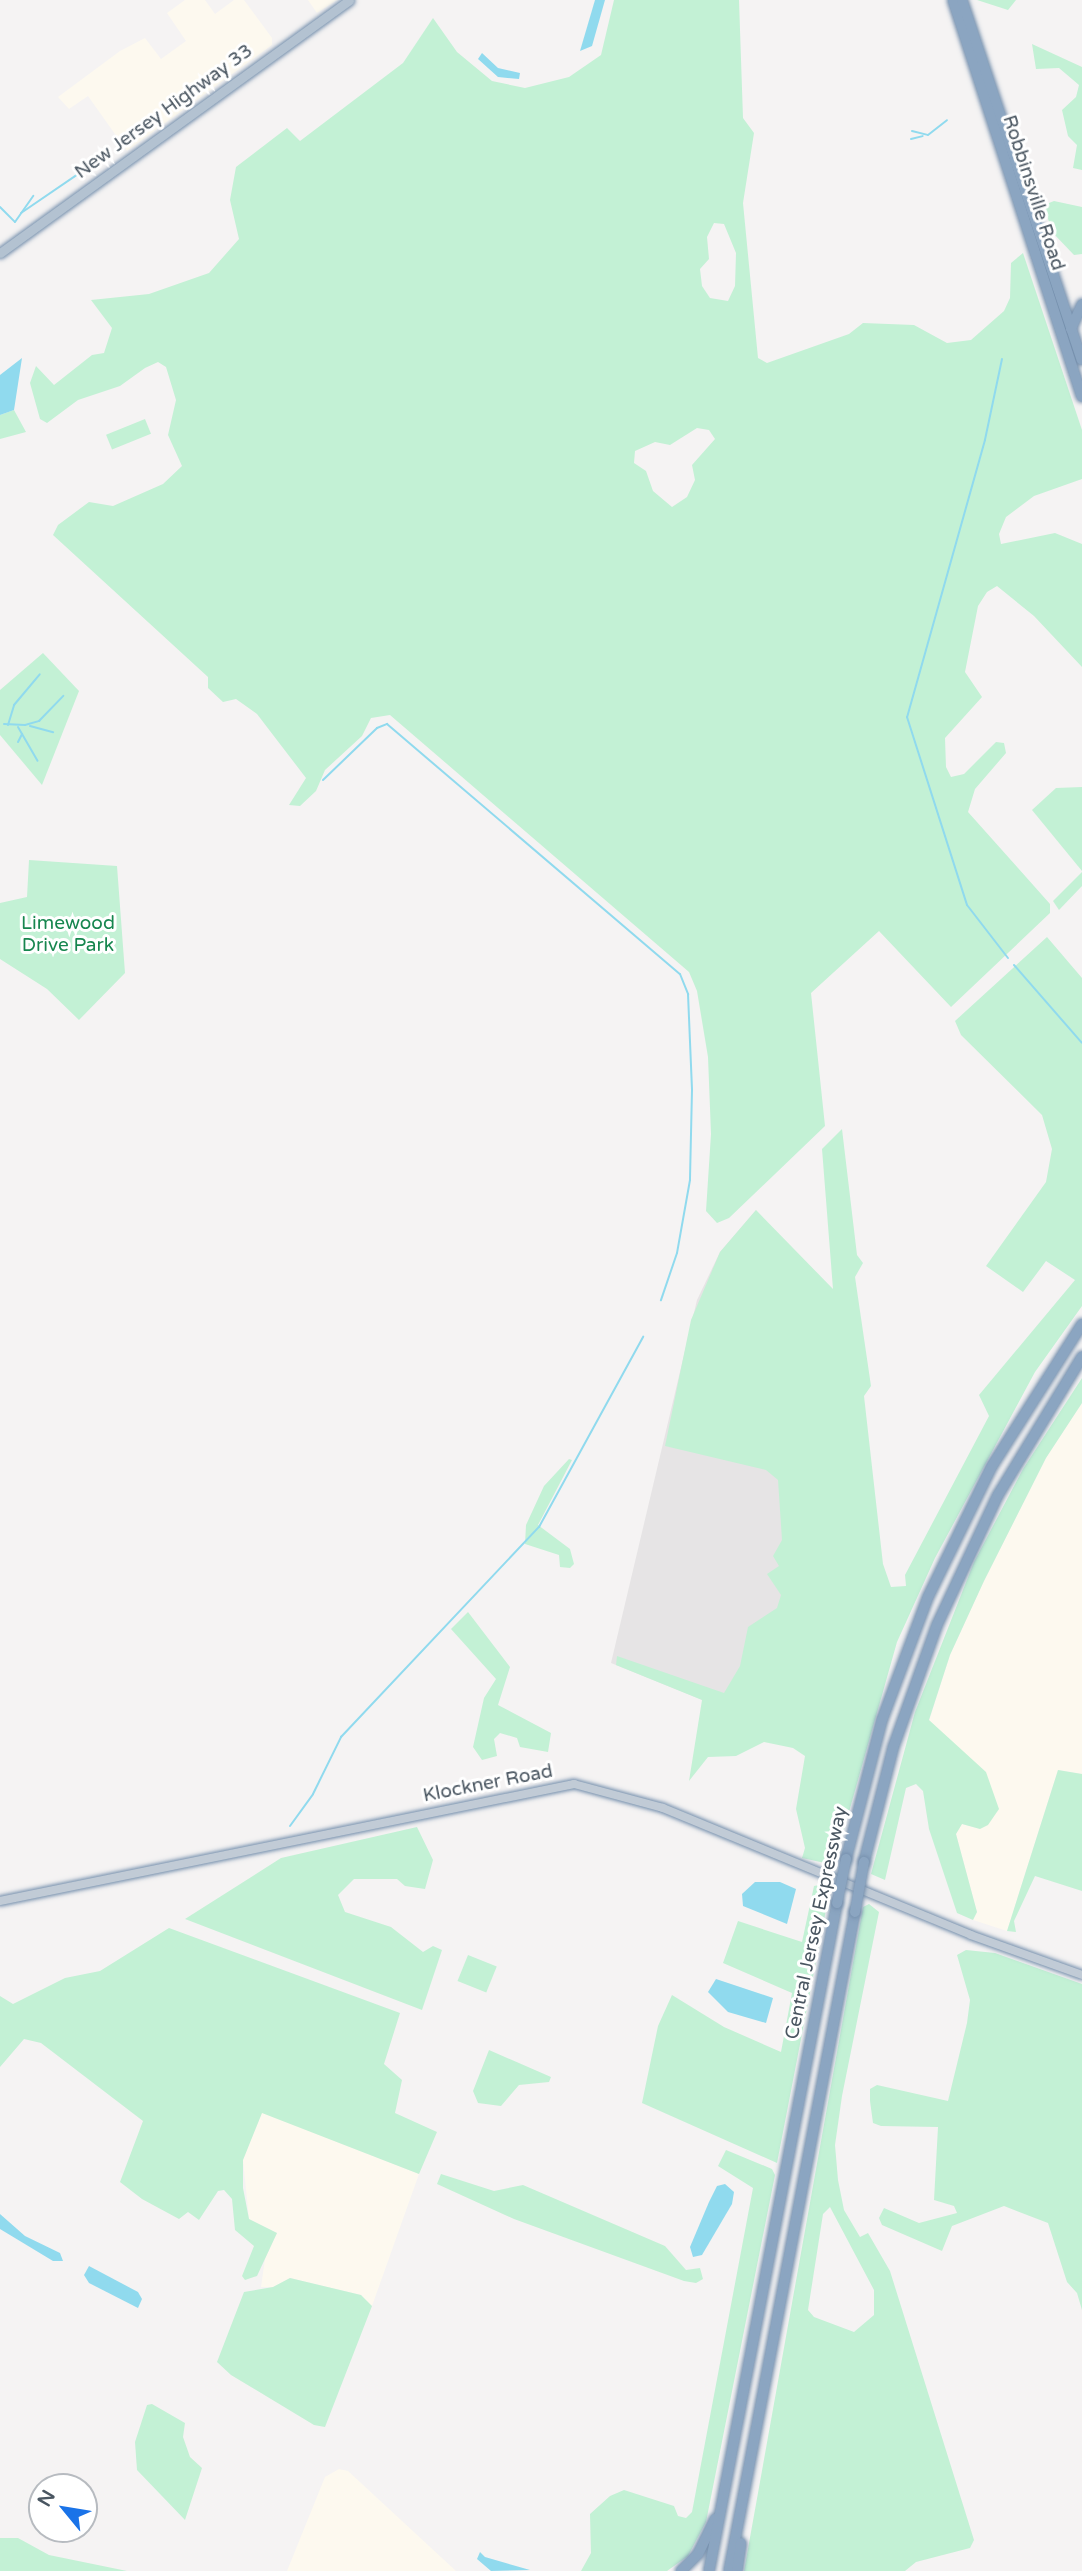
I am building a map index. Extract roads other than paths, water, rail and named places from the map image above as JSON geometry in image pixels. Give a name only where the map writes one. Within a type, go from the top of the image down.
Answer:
[{"type":"highway","name":"Robbinsville Road","points":[[953,0],[1082,397]]},
{"type":"highway","name":"Robbinsville Road","points":[[962,0],[1082,360]]},
{"type":"highway","points":[[1071,329],[1082,304]]},
{"type":"highway","name":"Central Jersey Expressway","points":[[709,2571],[837,1903],[882,1720],[911,1638],[992,1466],[1082,1324]]},
{"type":"highway","name":"Central Jersey Expressway","points":[[729,2571],[864,1863],[893,1748],[914,1686],[998,1495],[1082,1357]]},
{"type":"highway","points":[[681,2571],[698,2554],[716,2515],[741,2404]]},
{"type":"highway","points":[[737,2571],[760,2408]]},
{"type":"main road","name":"New Jersey Highway 33","points":[[0,253],[349,0]]},
{"type":"main road","name":"Klockner Road","points":[[0,1901],[574,1784],[663,1808],[971,1934],[1082,1975]]},
{"type":"water","points":[[595,0],[605,0],[592,46],[580,51]]},
{"type":"water","points":[[482,53],[498,68],[520,73],[519,79],[498,77],[478,59]]},
{"type":"water","points":[[22,358],[14,410],[0,415],[0,375]]},
{"type":"water","points":[[755,1882],[780,1882],[796,1889],[787,1924],[743,1906],[742,1894]]},
{"type":"water","points":[[716,1979],[773,1998],[766,2023],[728,2012],[708,1992]]},
{"type":"water","points":[[725,2184],[734,2192],[732,2204],[702,2255],[693,2257],[690,2247],[709,2202],[717,2186]]},
{"type":"water","points":[[0,2214],[25,2236],[60,2253],[63,2261],[53,2261],[0,2229]]},
{"type":"water","points":[[89,2266],[138,2292],[142,2299],[138,2308],[89,2283],[84,2275]]},
{"type":"water","points":[[480,2552],[485,2557],[530,2570],[491,2571],[477,2559]]},
{"type":"waterway","points":[[912,131],[928,135],[947,120]]},
{"type":"waterway","points":[[911,139],[923,136]]},
{"type":"waterway","points":[[21,213],[84,170]]},
{"type":"waterway","points":[[0,207],[15,222],[33,196]]},
{"type":"waterway","points":[[1002,359],[985,440],[907,717],[967,905],[1008,958]]},
{"type":"waterway","points":[[8,725],[14,705],[40,674]]},
{"type":"waterway","points":[[25,725],[39,721],[63,696]]},
{"type":"waterway","points":[[4,724],[25,725]]},
{"type":"waterway","points":[[323,780],[377,728],[387,724],[680,974],[688,994],[692,1090],[690,1180],[677,1253],[661,1300]]},
{"type":"waterway","points":[[30,726],[53,732]]},
{"type":"waterway","points":[[18,727],[38,761]]},
{"type":"waterway","points":[[18,742],[22,734]]},
{"type":"waterway","points":[[1014,965],[1082,1043]]},
{"type":"waterway","points":[[290,1826],[313,1794],[341,1737],[539,1527],[643,1337]]},
{"type":"park label","name":"Limewood Drive Park","points":[[68,935]]}]
